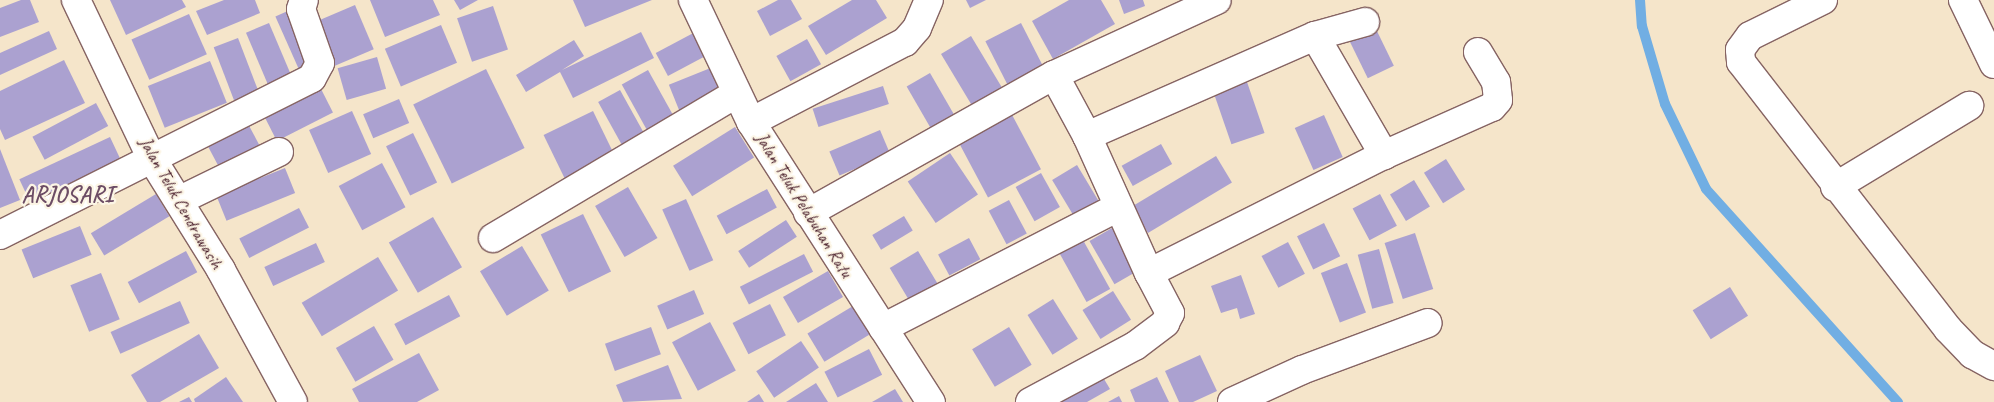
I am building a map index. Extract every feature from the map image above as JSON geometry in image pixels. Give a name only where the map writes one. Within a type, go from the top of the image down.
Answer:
[{"type":"street","name":"Jalan Teluk Cendrawasih","points":[[76,0],[152,158],[180,200],[293,402]]},
{"type":"street","points":[[0,235],[315,75],[320,63],[301,9],[304,0]]},
{"type":"street","name":"Jalan Teluk Pelabuhan Ratu","points":[[693,0],[736,94],[751,122],[928,401]]},
{"type":"street","points":[[751,122],[906,42],[917,28],[929,0]]},
{"type":"street","points":[[808,213],[1054,75],[1217,0]]},
{"type":"street","points":[[1823,0],[1750,36],[1740,54],[1743,66],[1835,187],[1948,329],[1972,354],[1994,366]]},
{"type":"street","points":[[1963,0],[1994,64]]},
{"type":"street","points":[[1087,136],[1315,36],[1365,22]]},
{"type":"street","points":[[1315,36],[1384,155]]},
{"type":"street","points":[[1148,273],[1384,155],[1495,104],[1498,100],[1496,82],[1478,52]]},
{"type":"street","points":[[1030,402],[1135,346],[1165,323],[1170,313],[1148,273],[1087,136],[1054,75]]},
{"type":"street","points":[[493,238],[736,94]]},
{"type":"street","points":[[1835,187],[1969,106]]},
{"type":"street","points":[[180,200],[279,152]]},
{"type":"street","points":[[883,328],[1118,206]]},
{"type":"street","points":[[1232,402],[1302,370],[1428,322]]},
{"type":"building","points":[[21,0],[30,0],[39,22],[0,37],[0,8]]},
{"type":"building","points":[[110,0],[182,0],[186,7],[126,35]]},
{"type":"building","points":[[224,0],[255,0],[260,13],[207,35],[196,11]]},
{"type":"building","points":[[370,0],[433,0],[440,15],[385,37]]},
{"type":"building","points":[[454,0],[478,0],[460,10]]},
{"type":"building","points":[[573,0],[652,0],[585,27]]},
{"type":"building","points":[[778,0],[791,0],[802,19],[770,36],[757,11]]},
{"type":"building","points":[[852,0],[876,0],[887,18],[826,55],[808,26]]},
{"type":"building","points":[[966,0],[986,0],[970,8]]},
{"type":"building","points":[[1069,0],[1101,0],[1115,24],[1053,59],[1032,21]]},
{"type":"building","points":[[1119,0],[1143,0],[1145,6],[1124,14]]},
{"type":"building","points":[[355,5],[374,49],[333,66],[314,22]]},
{"type":"building","points":[[493,6],[508,49],[472,62],[457,18]]},
{"type":"building","points":[[290,10],[316,68],[301,75],[275,17]]},
{"type":"building","points":[[189,14],[207,54],[149,80],[131,40]]},
{"type":"building","points":[[269,23],[294,82],[271,92],[246,33]]},
{"type":"building","points":[[1021,23],[1043,66],[1007,84],[985,41]]},
{"type":"building","points":[[441,25],[457,63],[401,87],[385,49]]},
{"type":"building","points":[[1375,27],[1394,66],[1368,78],[1349,40]]},
{"type":"building","points":[[699,30],[711,53],[668,76],[656,53]]},
{"type":"building","points":[[49,31],[57,49],[0,75],[0,53]]},
{"type":"building","points":[[641,32],[654,58],[573,98],[560,72],[526,92],[516,75],[574,40],[584,56],[562,70]]},
{"type":"building","points":[[971,36],[1003,90],[973,108],[941,54]]},
{"type":"building","points":[[238,38],[262,100],[237,109],[214,47]]},
{"type":"building","points":[[807,39],[821,64],[790,81],[776,56]]},
{"type":"building","points":[[377,57],[386,89],[347,100],[338,68]]},
{"type":"building","points":[[64,60],[85,103],[5,140],[0,129],[0,91]]},
{"type":"building","points":[[210,61],[227,103],[165,128],[148,86]]},
{"type":"building","points":[[718,65],[730,95],[681,115],[669,85]]},
{"type":"building","points":[[486,69],[525,148],[452,184],[413,105]]},
{"type":"building","points":[[648,70],[675,118],[648,133],[622,85]]},
{"type":"building","points":[[930,73],[954,115],[931,128],[907,86]]},
{"type":"building","points":[[1246,79],[1265,133],[1231,144],[1213,90]]},
{"type":"building","points":[[318,83],[333,112],[277,141],[262,112]]},
{"type":"building","points":[[883,86],[889,104],[818,127],[813,109]]},
{"type":"building","points":[[620,90],[648,140],[626,152],[598,102]]},
{"type":"building","points":[[399,99],[409,123],[373,138],[363,114]]},
{"type":"building","points":[[96,103],[108,126],[45,160],[32,137]]},
{"type":"building","points":[[352,111],[371,154],[328,173],[309,130]]},
{"type":"building","points":[[593,111],[616,159],[567,183],[544,135]]},
{"type":"building","points":[[1010,111],[1041,169],[988,197],[957,139]]},
{"type":"building","points":[[1324,115],[1343,157],[1313,170],[1295,128]]},
{"type":"building","points":[[246,120],[261,148],[220,170],[205,142]]},
{"type":"building","points":[[735,127],[754,158],[692,196],[673,166]]},
{"type":"building","points":[[880,130],[890,154],[840,175],[829,151]]},
{"type":"building","points":[[413,133],[437,182],[410,196],[386,146]]},
{"type":"building","points":[[110,137],[123,165],[32,207],[19,179]]},
{"type":"building","points":[[1161,144],[1172,164],[1133,186],[1122,166]]},
{"type":"building","points":[[0,149],[20,200],[0,208]]},
{"type":"building","points":[[950,153],[978,194],[936,223],[908,182]]},
{"type":"building","points":[[1216,156],[1232,183],[1148,233],[1132,206]]},
{"type":"building","points":[[1446,159],[1465,190],[1443,203],[1424,173]]},
{"type":"building","points":[[382,163],[405,207],[362,230],[339,186]]},
{"type":"building","points":[[1077,165],[1102,207],[1077,222],[1052,180]]},
{"type":"building","points":[[285,168],[295,193],[227,221],[216,196]]},
{"type":"building","points":[[1041,173],[1060,207],[1035,221],[1016,187]]},
{"type":"building","points":[[1414,180],[1430,207],[1406,221],[1390,194]]},
{"type":"building","points":[[628,187],[658,238],[625,257],[595,206]]},
{"type":"building","points":[[767,189],[777,208],[727,234],[717,216]]},
{"type":"building","points":[[156,194],[169,216],[104,255],[91,233]]},
{"type":"building","points":[[1380,194],[1397,226],[1370,240],[1353,209]]},
{"type":"building","points":[[686,199],[713,260],[689,271],[662,210]]},
{"type":"building","points":[[1009,200],[1027,234],[1007,244],[989,211]]},
{"type":"building","points":[[299,208],[309,228],[249,258],[239,238]]},
{"type":"building","points":[[583,214],[611,272],[569,292],[541,235]]},
{"type":"building","points":[[904,216],[913,231],[881,250],[872,235]]},
{"type":"building","points":[[433,217],[462,267],[418,293],[389,242]]},
{"type":"building","points":[[786,220],[797,237],[749,268],[738,251]]},
{"type":"building","points":[[1324,223],[1340,256],[1313,269],[1297,236]]},
{"type":"building","points":[[80,226],[92,255],[33,278],[22,250]]},
{"type":"building","points":[[1112,228],[1137,271],[1114,284],[1089,241]]},
{"type":"building","points":[[1415,233],[1433,289],[1403,299],[1385,243]]},
{"type":"building","points":[[969,238],[980,259],[949,276],[938,254]]},
{"type":"building","points":[[1083,240],[1110,289],[1087,302],[1059,253]]},
{"type":"building","points":[[1288,242],[1305,274],[1278,288],[1262,256]]},
{"type":"building","points":[[316,243],[325,262],[273,286],[264,267]]},
{"type":"building","points":[[522,246],[549,291],[507,316],[480,271]]},
{"type":"building","points":[[1379,249],[1393,303],[1372,309],[1358,255]]},
{"type":"building","points":[[186,251],[197,272],[139,303],[128,282]]},
{"type":"building","points":[[918,251],[941,289],[912,306],[890,268]]},
{"type":"building","points":[[804,254],[813,272],[749,305],[740,287]]},
{"type":"building","points":[[378,257],[398,290],[322,336],[302,303]]},
{"type":"building","points":[[1347,263],[1366,312],[1340,323],[1321,273]]},
{"type":"building","points":[[828,271],[843,297],[798,323],[783,297]]},
{"type":"building","points":[[101,273],[120,319],[89,332],[70,285]]},
{"type":"building","points":[[1241,275],[1255,314],[1240,319],[1237,308],[1221,313],[1211,286]]},
{"type":"building","points":[[1730,287],[1748,316],[1711,339],[1693,310]]},
{"type":"building","points":[[694,290],[704,314],[667,330],[657,306]]},
{"type":"building","points":[[1113,291],[1131,320],[1100,339],[1082,310]]},
{"type":"building","points":[[449,295],[460,316],[406,345],[394,324]]},
{"type":"building","points":[[1053,299],[1078,339],[1052,355],[1028,315]]},
{"type":"building","points":[[180,301],[190,323],[120,354],[111,332]]},
{"type":"building","points":[[858,303],[875,331],[824,362],[807,333]]},
{"type":"building","points":[[770,304],[786,335],[748,354],[733,323]]},
{"type":"building","points":[[710,322],[736,371],[698,391],[672,342]]},
{"type":"building","points":[[374,326],[394,360],[355,382],[336,348]]},
{"type":"building","points":[[651,327],[661,354],[615,371],[605,344]]},
{"type":"building","points":[[1009,327],[1032,365],[995,387],[972,349]]},
{"type":"building","points":[[199,334],[219,368],[160,402],[147,402],[131,375]]},
{"type":"building","points":[[801,341],[819,368],[774,398],[756,371]]},
{"type":"building","points":[[869,349],[882,375],[838,398],[824,372]]},
{"type":"building","points":[[419,353],[439,390],[417,402],[359,402],[352,389]]},
{"type":"building","points":[[1200,355],[1217,391],[1193,402],[1179,402],[1165,371]]},
{"type":"building","points":[[668,365],[682,399],[623,402],[616,385]]},
{"type":"building","points":[[1098,369],[1110,389],[1087,402],[1062,402],[1056,392]]},
{"type":"building","points":[[226,377],[243,402],[195,402],[194,399]]},
{"type":"building","points":[[1157,377],[1169,402],[1135,402],[1130,390]]},
{"type":"building","points":[[816,383],[828,402],[786,402]]},
{"type":"building","points":[[895,389],[903,402],[872,402]]},
{"type":"building","points":[[759,394],[764,402],[747,402]]},
{"type":"building","points":[[1119,396],[1122,402],[1108,402]]},
{"type":"building","points":[[189,397],[192,402],[179,402]]},
{"type":"waterway","points":[[1640,0],[1642,26],[1665,104],[1706,189],[1898,402]]},
{"type":"district","name":"ARJOSARI","points":[[68,196]]}]
